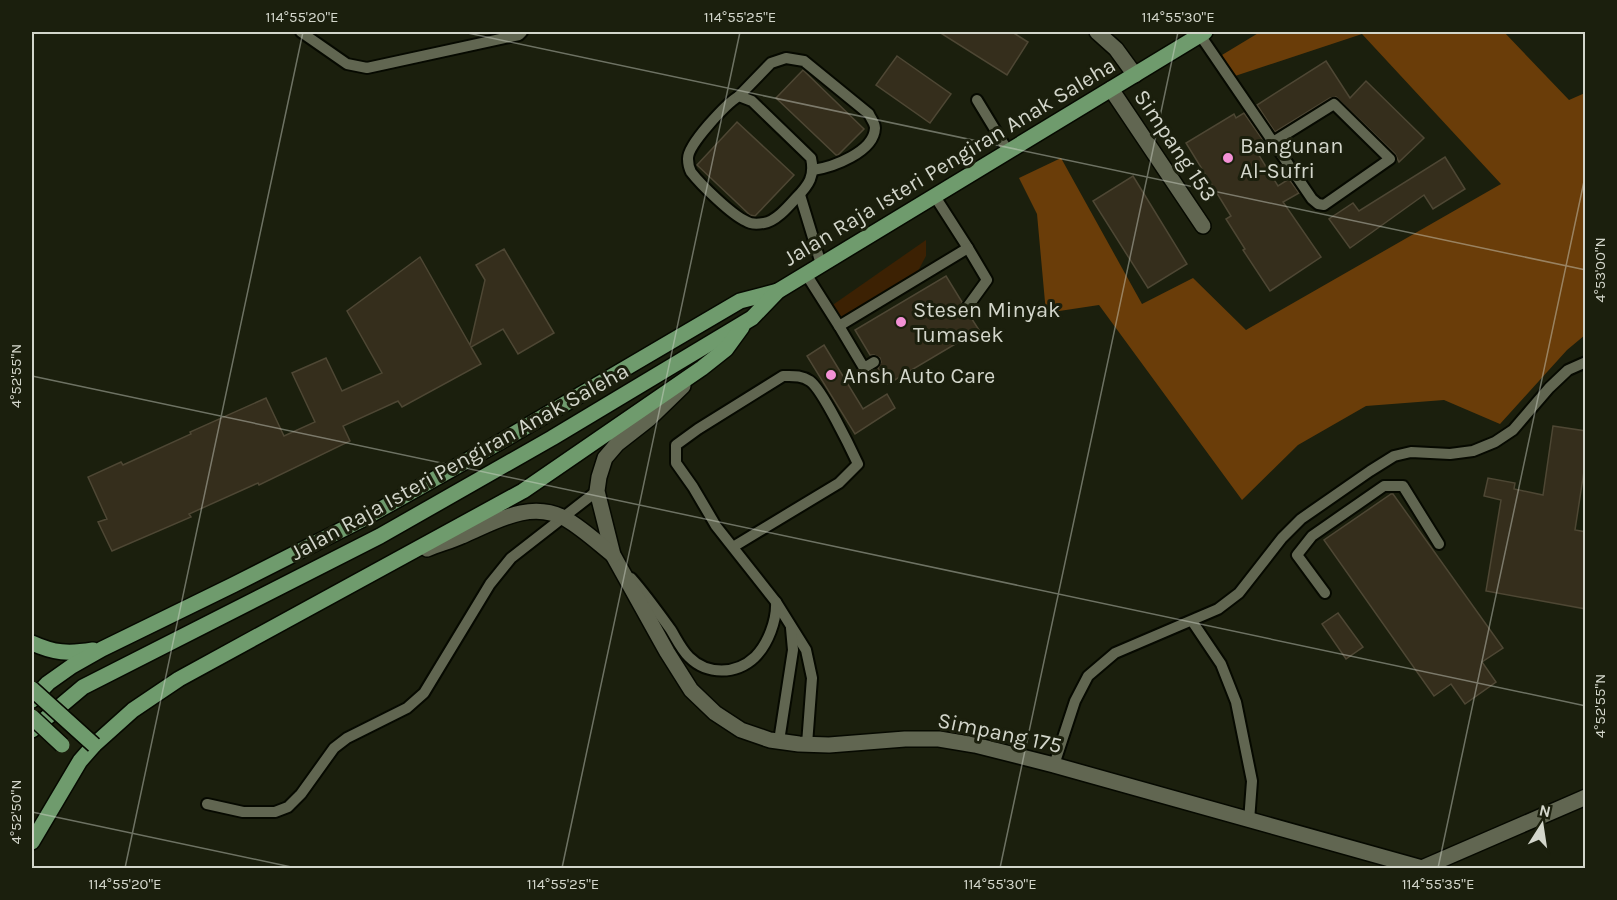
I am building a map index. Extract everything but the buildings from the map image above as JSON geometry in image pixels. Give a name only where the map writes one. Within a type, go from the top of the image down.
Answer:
[{"type":"main road","name":"Jalan Raja Isteri Pengiran Anak Saleha","points":[[32,730],[83,687],[380,536],[562,432],[752,318],[778,291],[821,264],[1203,33]]},
{"type":"main road","name":"Jalan Raja Isteri Pengiran Anak Saleha","points":[[32,700],[56,678],[102,649],[365,518],[740,301],[778,291]]},
{"type":"main road","points":[[32,842],[80,761],[94,745],[133,710],[179,679],[523,490],[702,368],[726,349],[745,322]]},
{"type":"main road","points":[[32,643],[46,649],[71,654],[102,649]]},
{"type":"main road","points":[[32,689],[94,745]]},
{"type":"main road","points":[[32,717],[80,761]]},
{"type":"street","points":[[1096,32],[1116,49],[1135,75]]},
{"type":"street","name":"Simpang 153","points":[[1112,89],[1203,226]]},
{"type":"street","name":"Simpang 175","points":[[702,368],[649,419],[617,444],[605,458],[597,491],[615,559],[667,652],[691,690],[715,713],[741,730],[779,741],[807,744],[829,745],[905,739],[939,739],[975,745],[1422,868],[1586,797]]},
{"type":"street","name":"Simpang 175","points":[[401,558],[458,538],[509,515],[530,511],[547,512],[564,518],[615,559]]},
{"type":"lane","points":[[301,32],[347,64],[368,68],[487,43],[519,35],[522,32]]},
{"type":"lane","points":[[1203,33],[1273,142],[1312,199],[1318,204],[1324,204],[1390,159],[1334,104],[1273,142]]},
{"type":"lane","points":[[739,96],[752,101],[811,158],[813,170],[810,181],[784,211],[765,223],[749,223],[736,216],[689,170],[687,156],[693,144],[731,101],[739,96],[771,63],[786,58],[804,61],[869,114],[875,125],[873,135],[865,146],[849,159],[831,167],[813,170]]},
{"type":"lane","points":[[977,100],[1008,151]]},
{"type":"lane","points":[[800,195],[821,264]]},
{"type":"lane","points":[[934,195],[987,280],[966,309]]},
{"type":"lane","points":[[839,326],[968,248]]},
{"type":"lane","points":[[806,274],[864,368],[874,362]]},
{"type":"lane","points":[[1054,765],[1075,701],[1088,676],[1115,653],[1218,609],[1239,593],[1282,538],[1301,519],[1372,469],[1394,456],[1411,452],[1461,453],[1495,442],[1513,430],[1549,388],[1568,370],[1586,362]]},
{"type":"lane","points":[[733,547],[839,483],[858,464],[847,439],[813,383],[799,376],[783,376],[698,429],[676,445],[676,463],[716,526],[776,602],[806,650],[812,678],[807,744]]},
{"type":"lane","points":[[1372,469],[1384,486]]},
{"type":"lane","points":[[1325,592],[1297,555],[1312,536],[1384,486],[1403,486],[1438,544]]},
{"type":"lane","points":[[207,804],[243,812],[275,812],[288,807],[301,794],[334,748],[347,738],[407,708],[424,693],[490,584],[511,558],[597,491]]},
{"type":"lane","points":[[1293,527],[1306,543]]},
{"type":"lane","points":[[615,559],[646,595],[688,656],[699,665],[712,671],[736,668],[749,662],[762,650],[772,627],[776,602]]},
{"type":"lane","points":[[1192,621],[1221,663],[1236,702],[1252,781],[1249,821]]},
{"type":"lane","points":[[779,741],[793,650],[791,624]]},
{"type":"shaded area","points":[[1260,32],[1504,32],[1569,100],[1585,93],[1585,335],[1567,350],[1500,424],[1444,400],[1366,406],[1298,445],[1242,500],[1099,305],[1046,313],[1037,214],[1019,178],[1061,158],[1142,304],[1193,278],[1246,330],[1501,184],[1362,34],[1232,77],[1222,55]]},
{"type":"shaded area","points":[[926,240],[926,256],[910,286],[840,330],[824,311]]},
{"type":"place","name":"Bangunan Al-Sufri","points":[[1228,158]]},
{"type":"place","name":"Stesen Minyak Tumasek","points":[[901,322]]},
{"type":"place","name":"Ansh Auto Care","points":[[831,375]]}]
